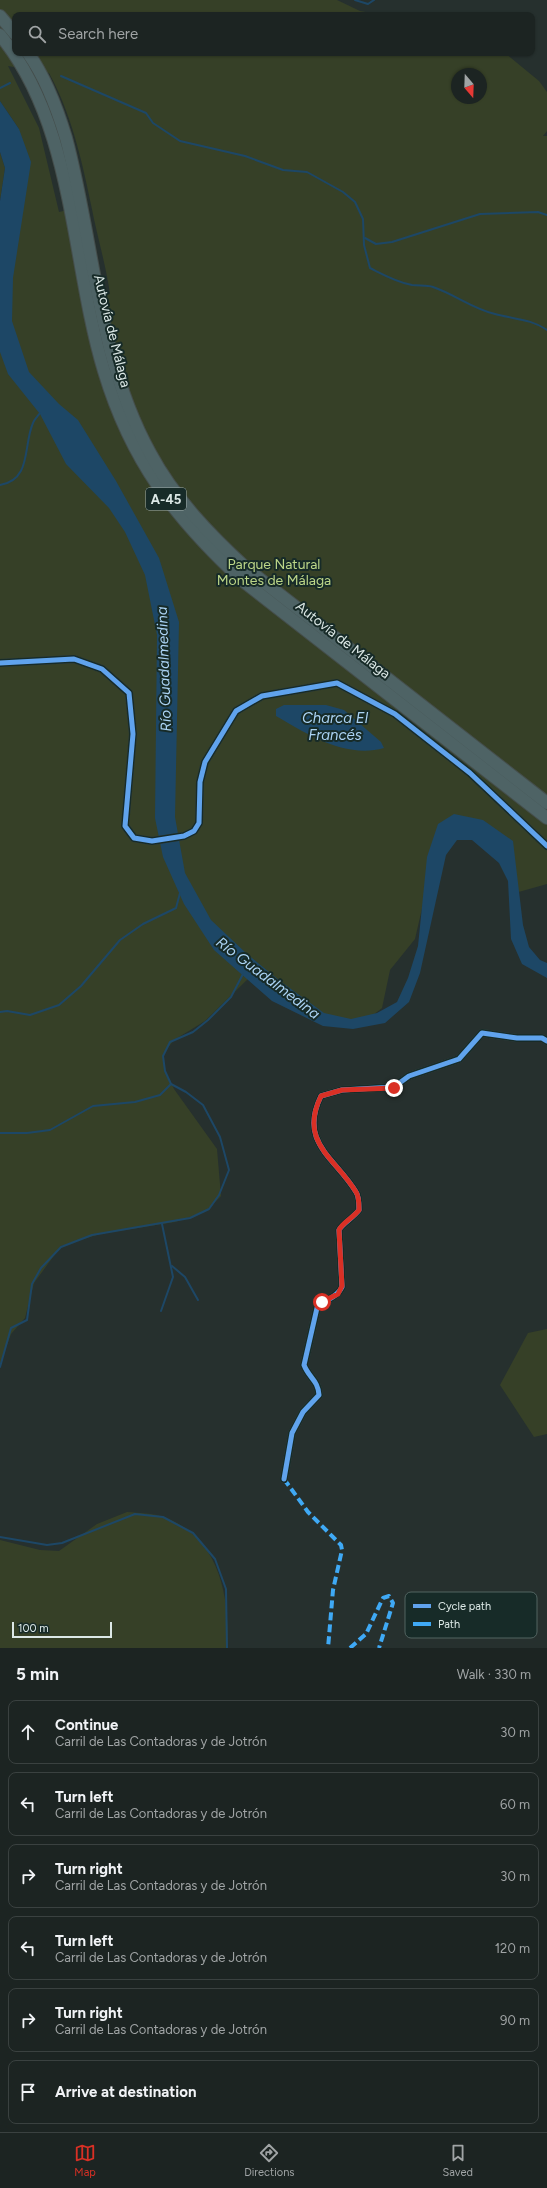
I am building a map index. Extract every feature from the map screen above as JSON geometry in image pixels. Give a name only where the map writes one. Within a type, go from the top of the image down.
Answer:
[{"type":"highway","points":[[0,16],[12,30]]},
{"type":"highway","name":"Autovía de Málaga","points":[[0,34],[12,52]]},
{"type":"highway","name":"Autovía de Málaga","points":[[14,56],[34,86],[47,116],[60,165],[104,370],[126,430],[162,494],[208,548],[242,581],[547,818]]},
{"type":"highway","name":"Autovía de Málaga","points":[[30,56],[44,81],[58,111],[66,138],[106,331],[124,395],[150,454],[172,487],[215,539],[247,569],[547,803]]},
{"type":"street","points":[[0,663],[74,659],[102,669],[129,693],[133,734],[125,826],[134,838],[152,841],[184,836],[194,831],[199,823],[200,782],[205,762],[236,711],[262,696],[337,683],[395,714],[470,773],[547,846]]},
{"type":"street","points":[[284,1480],[292,1433],[303,1412],[319,1395],[318,1385],[307,1373],[304,1365],[317,1308],[322,1302],[338,1294],[342,1286],[339,1230],[341,1226],[353,1218],[359,1210],[357,1193],[328,1158],[313,1130],[316,1106],[321,1096],[342,1090],[394,1088],[409,1076],[459,1059],[482,1033],[517,1038],[542,1038],[547,1041]]},
{"type":"green space","name":"Parque Natural Montes de Málaga","points":[[0,0],[337,0],[360,11],[366,12],[12,12],[12,56],[509,56],[539,81],[547,92],[547,131],[543,136],[547,136],[547,884],[515,893],[484,832],[449,840],[429,878],[415,939],[390,970],[382,1008],[363,1023],[343,1021],[294,1005],[252,975],[205,1021],[174,1040],[163,1054],[165,1070],[174,1089],[217,1149],[221,1196],[205,1212],[175,1222],[100,1234],[61,1246],[34,1283],[25,1318],[11,1334],[0,1365],[0,249],[19,129],[0,101]],"holes":[[[8,66],[49,73],[66,110],[83,168],[106,269],[110,294],[93,295],[76,208],[59,212],[39,128]]]},
{"type":"green space","points":[[0,152],[5,168],[0,201]]},
{"type":"green space","points":[[547,1329],[547,1434],[534,1437],[500,1385],[528,1333]]},
{"type":"green space","points":[[127,1512],[146,1513],[164,1517],[183,1526],[198,1539],[209,1554],[217,1570],[223,1589],[228,1628],[228,1648],[0,1648],[0,1540],[40,1550],[59,1551],[97,1524]]},
{"type":"water","name":"Río Guadalmedina","points":[[0,101],[19,129],[31,162],[13,278],[12,321],[29,372],[59,404],[78,420],[116,481],[159,558],[179,622],[175,817],[185,873],[211,920],[247,954],[280,981],[324,1013],[351,1019],[377,1013],[397,1002],[408,978],[418,946],[427,857],[438,824],[454,814],[483,820],[513,841],[523,925],[529,947],[540,960],[547,963],[547,978],[522,964],[511,939],[508,881],[499,863],[472,840],[457,840],[446,855],[420,973],[409,1002],[385,1023],[353,1029],[323,1026],[272,1001],[214,950],[184,904],[163,857],[155,818],[157,635],[145,575],[125,532],[109,508],[66,464],[40,414],[8,374],[0,352],[0,201],[5,168],[0,152]]},
{"type":"water","name":"Charca El Francés","points":[[284,705],[326,705],[344,710],[381,742],[384,748],[370,751],[355,750],[327,743],[276,716],[276,709]]},
{"type":"waterway","points":[[355,0],[368,4],[374,0]]},
{"type":"waterway","points":[[61,76],[146,113],[153,123],[180,141],[245,156],[283,170],[307,172],[343,192],[355,202],[363,219],[364,245],[370,268],[401,282],[412,285],[433,287],[487,312],[529,321],[547,330]]},
{"type":"waterway","points":[[0,88],[10,83]]},
{"type":"waterway","points":[[365,238],[376,244],[392,242],[480,214],[538,212],[547,215]]},
{"type":"waterway","points":[[0,485],[10,482],[22,469],[30,432],[40,413]]},
{"type":"waterway","points":[[0,1012],[7,1011],[30,1015],[59,1005],[81,986],[120,940],[143,924],[176,908],[180,893]]},
{"type":"waterway","name":"Río Guadalmedina","points":[[0,1367],[11,1328],[27,1320],[32,1284],[41,1268],[61,1247],[92,1235],[190,1218],[209,1209],[219,1195],[229,1170],[220,1137],[203,1105],[186,1092],[171,1084],[165,1071],[163,1056],[170,1042],[193,1032],[208,1020],[231,997],[243,974]]},
{"type":"waterway","points":[[0,1133],[27,1133],[50,1130],[93,1106],[135,1102],[160,1095],[171,1084]]},
{"type":"waterway","points":[[161,1311],[173,1277],[162,1224]]},
{"type":"waterway","points":[[172,1266],[185,1277],[198,1300]]},
{"type":"waterway","points":[[0,1537],[47,1545],[62,1543],[135,1514],[163,1517],[193,1533],[215,1559],[226,1589],[227,1648]]},
{"type":"marked path","points":[[284,1479],[308,1512],[341,1545],[342,1550],[333,1590],[328,1648]]},
{"type":"marked path","points":[[350,1648],[366,1634],[383,1598],[389,1596],[393,1603],[379,1648]]},
{"type":"cycle path","points":[[0,663],[74,659],[102,669],[129,693],[133,734],[125,826],[134,838],[152,841],[184,836],[194,831],[199,823],[200,782],[205,762],[236,711],[262,696],[337,683],[395,714],[470,773],[547,846]]},
{"type":"cycle path","points":[[284,1479],[292,1433],[303,1412],[319,1395],[317,1386],[304,1365],[317,1308],[337,1294],[342,1287],[339,1230],[359,1210],[356,1192],[322,1149],[317,1138],[314,1126],[315,1112],[321,1096],[342,1090],[394,1087],[409,1076],[459,1059],[482,1033],[517,1038],[542,1038],[547,1041]]},
{"type":"route","points":[[322,1302],[338,1294],[342,1286],[339,1230],[341,1226],[353,1218],[359,1210],[357,1193],[328,1158],[313,1130],[316,1106],[321,1096],[342,1090],[394,1088]]}]
